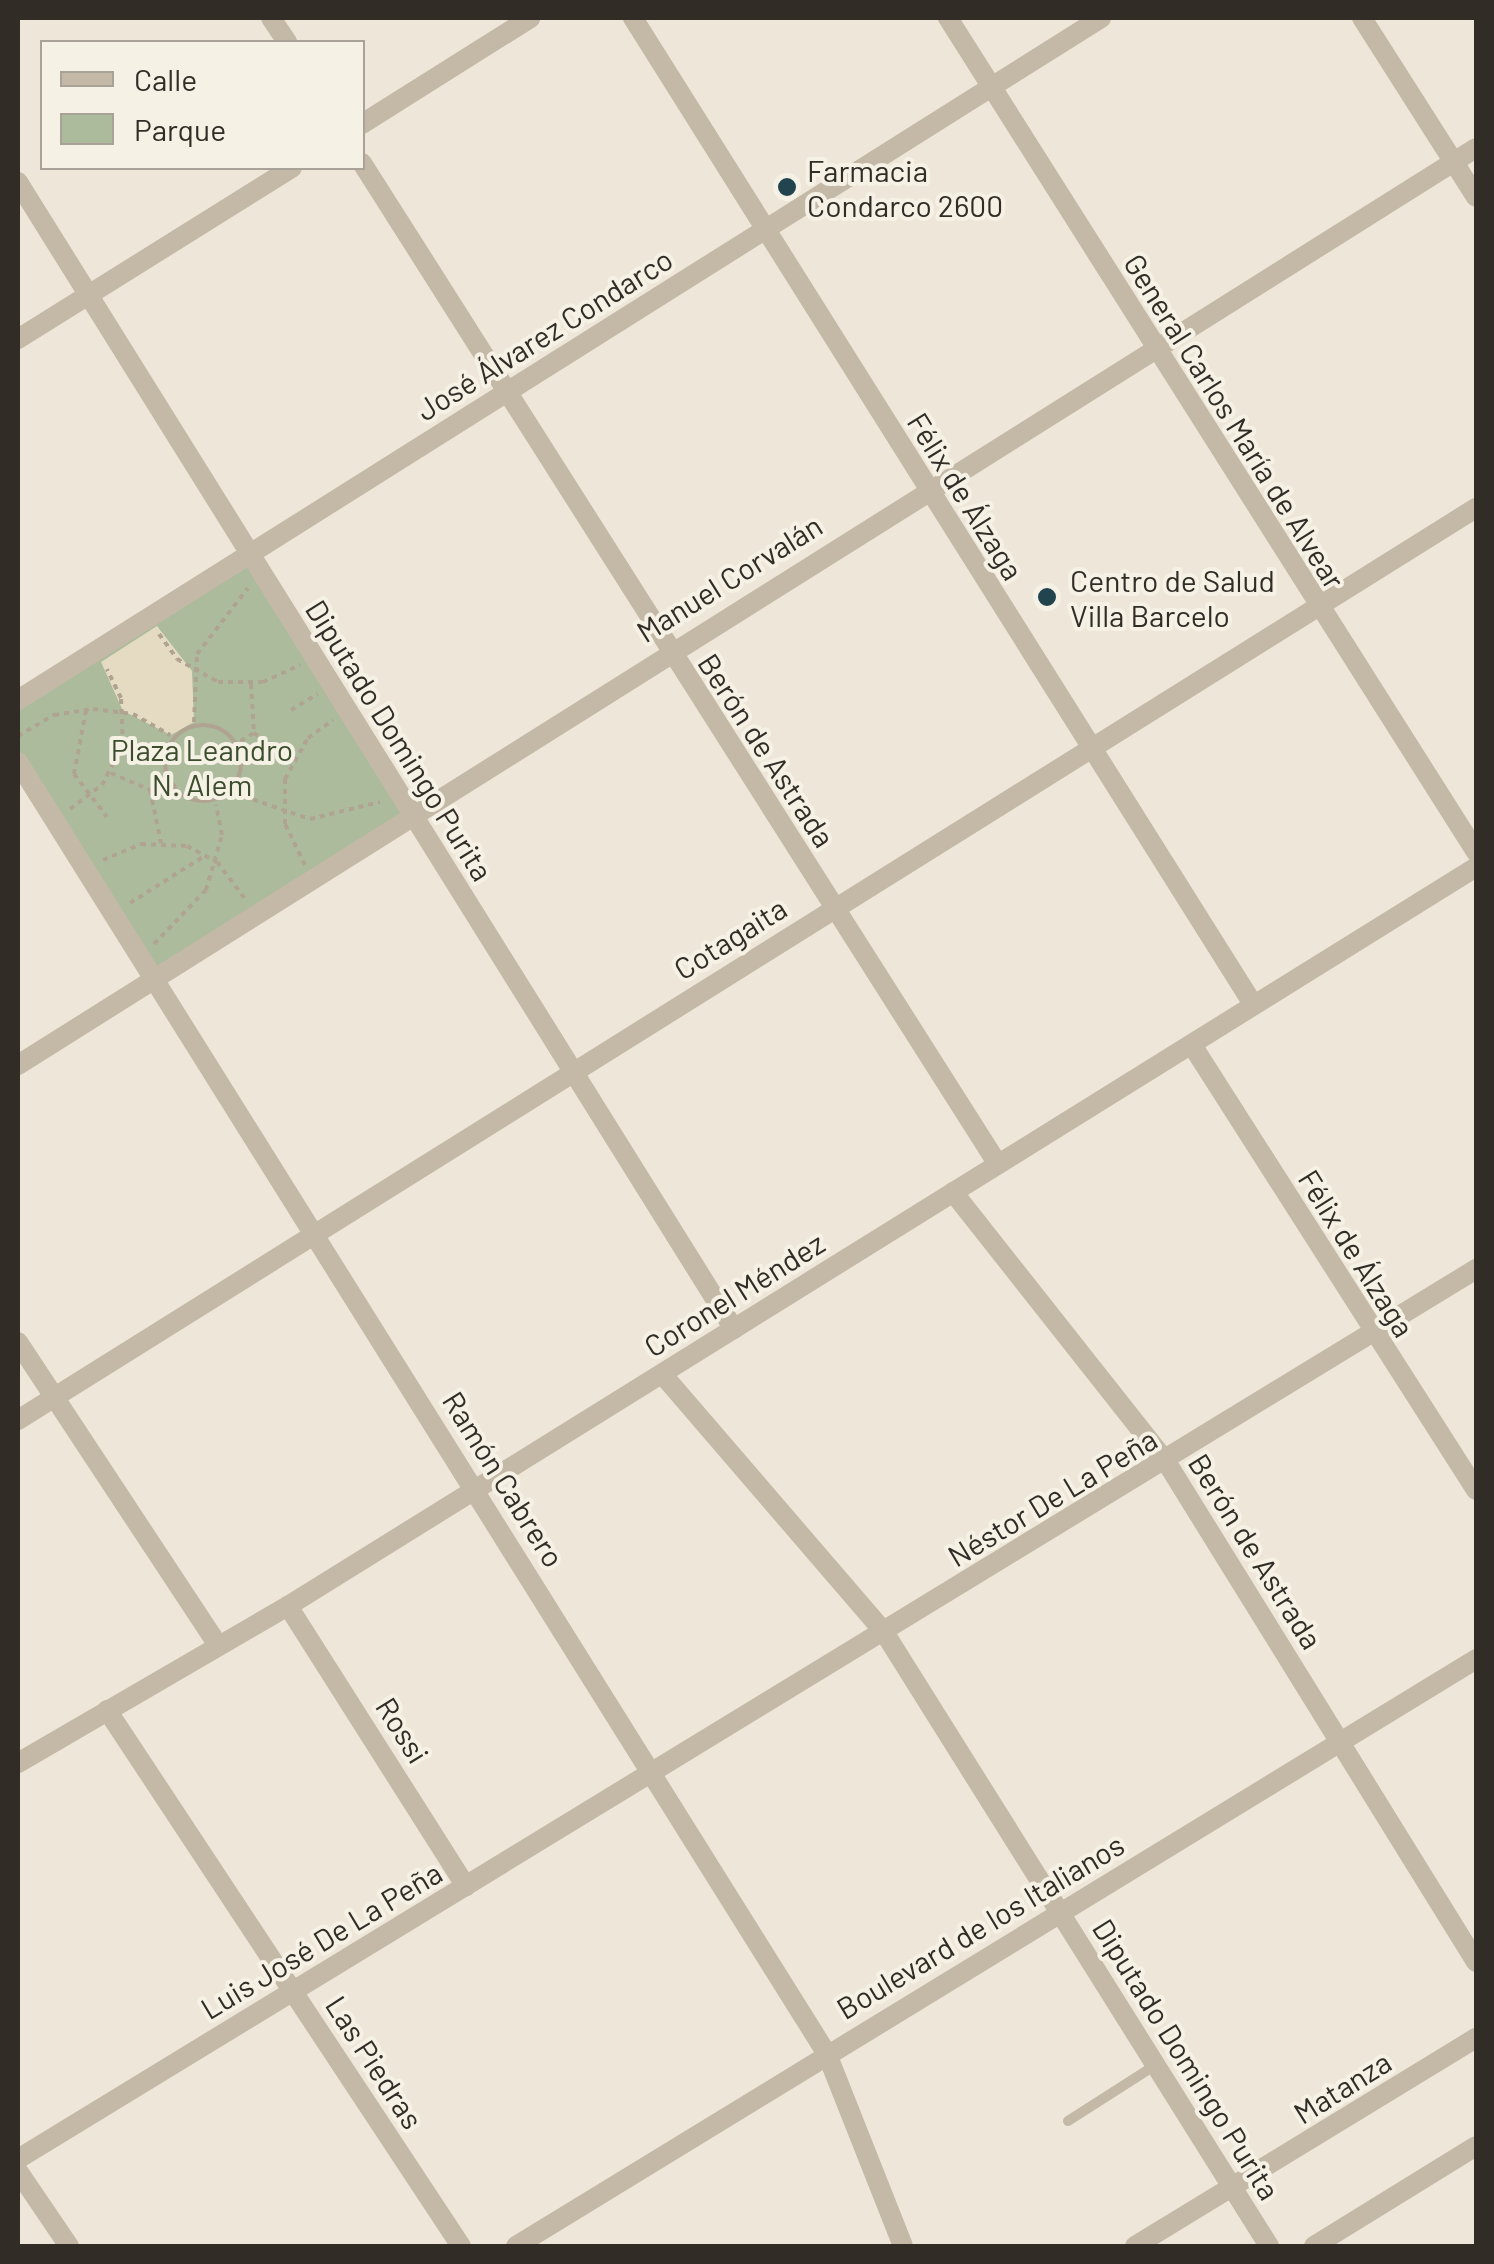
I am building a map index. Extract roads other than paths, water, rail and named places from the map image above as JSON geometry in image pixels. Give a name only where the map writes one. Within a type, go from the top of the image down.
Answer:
[{"type":"street","points":[[271,18],[286,40]]},
{"type":"street","points":[[365,122],[530,18]]},
{"type":"street","name":"Félix de Álzaga","points":[[633,18],[927,492],[1252,1004]]},
{"type":"street","name":"General Carlos María de Alvear","points":[[948,18],[1315,607],[1476,852]]},
{"type":"street","name":"José Álvarez Condarco","points":[[18,700],[1102,18]]},
{"type":"street","points":[[1362,18],[1476,197]]},
{"type":"street","name":"Manuel Corvalán","points":[[18,1065],[667,650],[1476,148]]},
{"type":"street","name":"Berón de Astrada","points":[[365,168],[667,650],[997,1164]]},
{"type":"street","points":[[18,339],[289,170]]},
{"type":"street","name":"Diputado Domingo Purita","points":[[18,182],[734,1329]]},
{"type":"street","name":"Cotagaita","points":[[18,1420],[1476,508]]},
{"type":"street","name":"Ramón Cabrero","points":[[18,762],[656,1772],[827,2054],[904,2246]]},
{"type":"street","name":"Coronel Méndez","points":[[18,1763],[288,1606],[1476,868]]},
{"type":"street","name":"Félix de Álzaga","points":[[1192,1045],[1372,1334],[1476,1490]]},
{"type":"street","name":"Berón de Astrada","points":[[953,1192],[1167,1463],[1476,1962]]},
{"type":"street","name":"Néstor De La Peña","points":[[656,1772],[1167,1463],[1476,1268]]},
{"type":"street","points":[[18,1342],[218,1645]]},
{"type":"street","name":"Diputado Domingo Purita","points":[[662,1375],[884,1632],[1231,2192],[1269,2246]]},
{"type":"street","name":"Rossi","points":[[288,1606],[466,1886]]},
{"type":"street","name":"Boulevard de los Italianos","points":[[516,2246],[1476,1659]]},
{"type":"street","name":"Las Piedras","points":[[108,1710],[461,2246]]},
{"type":"street","name":"Luis José De La Peña","points":[[18,2158],[656,1772]]},
{"type":"street","name":"Matanza","points":[[1135,2246],[1231,2192],[1476,2038]]},
{"type":"street","points":[[1314,2246],[1476,2146]]},
{"type":"street","points":[[18,2171],[69,2246]]},
{"type":"lane","points":[[1068,2120],[1154,2066]]},
{"type":"place","name":"Farmacia Condarco 2600","points":[[787,187]]},
{"type":"place","name":"Centro de Salud Villa Barcelo","points":[[1047,597]]},
{"type":"park label","name":"Plaza Leandro N. Alem","points":[[202,766]]}]
